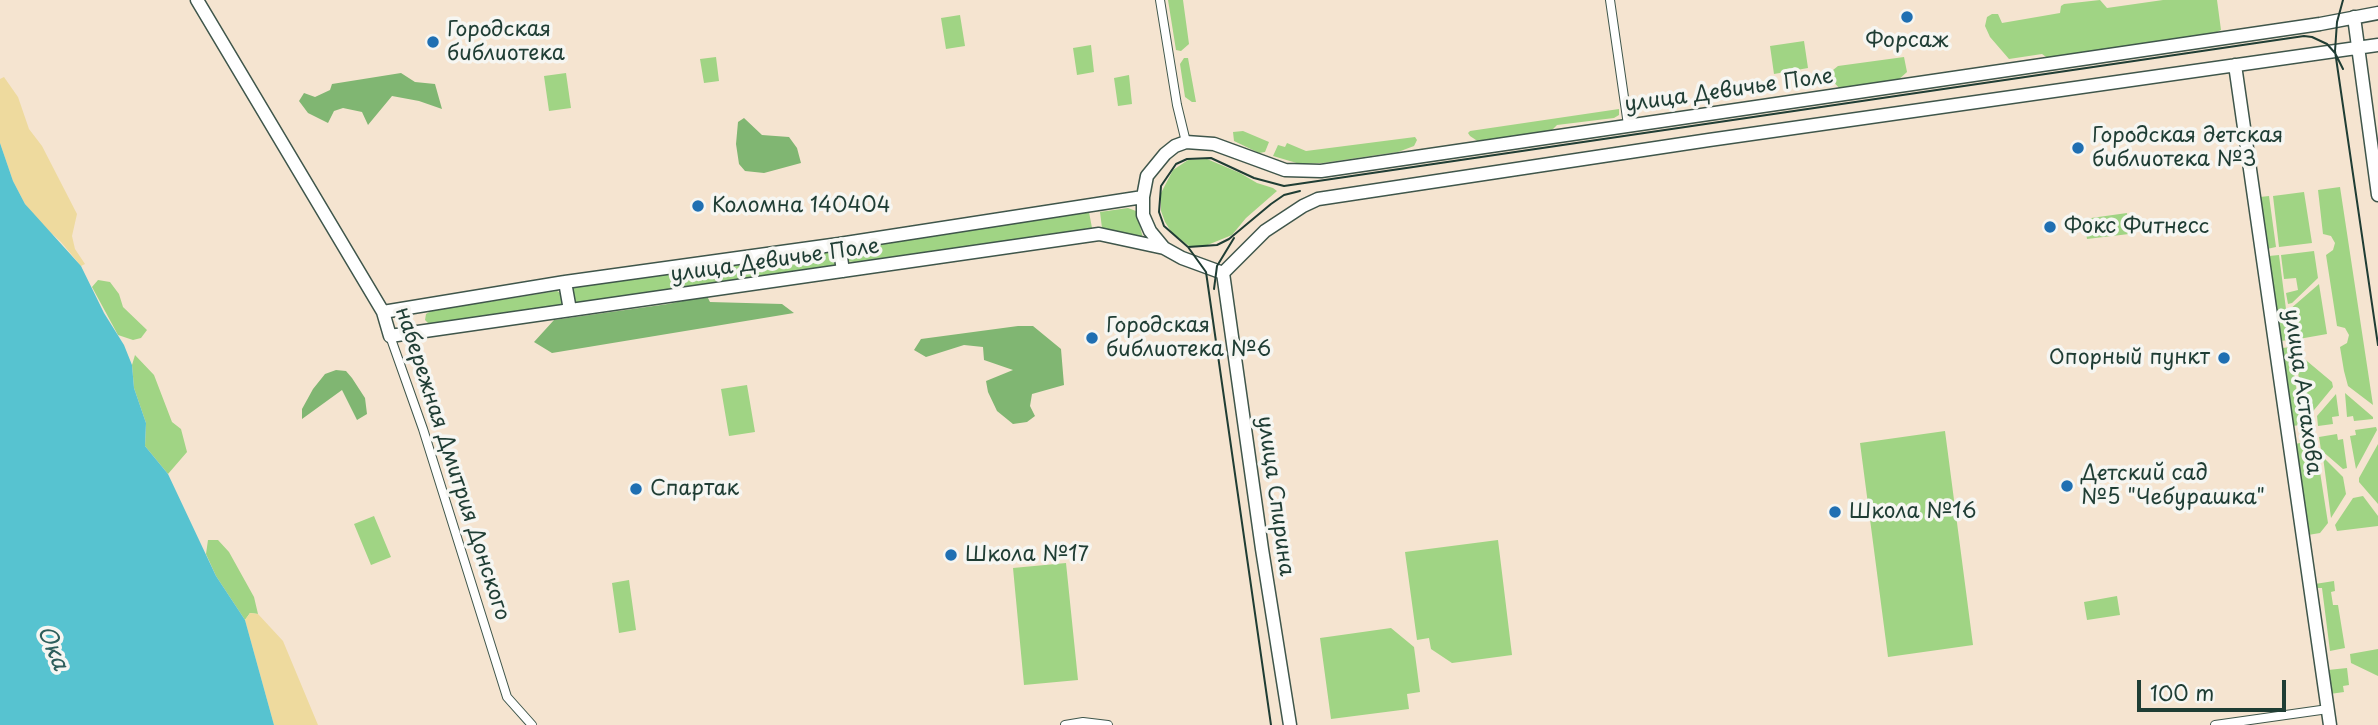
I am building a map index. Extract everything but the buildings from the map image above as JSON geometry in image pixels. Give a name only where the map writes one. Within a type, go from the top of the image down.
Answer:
[{"type":"main road","name":"набережная Дмитрия Донского","points":[[197,0],[383,312],[390,336]]},
{"type":"main road","name":"улица Девичье Поле","points":[[1186,142],[1228,148],[1285,170],[1321,171],[2320,24],[2378,13]]},
{"type":"main road","points":[[2354,17],[2378,195]]},
{"type":"main road","points":[[2343,50],[2354,17]]},
{"type":"main road","points":[[1223,273],[1265,231],[1318,199],[2378,45]]},
{"type":"main road","name":"улица Астахова","points":[[2235,65],[2330,725]]},
{"type":"main road","points":[[1164,248],[1150,231],[1143,215],[1147,176],[1155,163],[1175,146],[1186,142]]},
{"type":"main road","name":"улица Девичье Поле","points":[[383,312],[565,282],[839,244],[1143,197]]},
{"type":"main road","name":"улица Девичье Поле","points":[[390,336],[1099,234],[1164,248],[1182,258],[1223,273]]},
{"type":"main road","points":[[839,244],[843,271]]},
{"type":"main road","name":"улица Спирина","points":[[1223,273],[1290,725]]},
{"type":"main road","points":[[565,282],[570,310]]},
{"type":"street","points":[[1160,0],[1177,105],[1186,142]]},
{"type":"street","points":[[1610,0],[1628,125]]},
{"type":"street","name":"набережная Дмитрия Донского","points":[[390,336],[423,429],[507,697],[532,725]]},
{"type":"street","points":[[2215,725],[2328,709]]},
{"type":"street","points":[[1065,725],[1108,725]]},
{"type":"green space","points":[[1168,0],[1183,0],[1189,44],[1181,51],[1176,50]]},
{"type":"green space","points":[[2100,0],[2107,8],[2163,0],[2217,0],[2221,30],[2211,35],[2049,59],[2042,54],[2009,59],[1990,37],[1985,26],[1987,17],[1992,14],[1998,14],[2002,23],[2060,13],[2064,4]]},
{"type":"green space","points":[[960,15],[965,46],[946,49],[941,18]]},
{"type":"green space","points":[[1804,41],[1808,68],[1774,74],[1770,46]]},
{"type":"green space","points":[[1091,45],[1094,72],[1077,75],[1073,48]]},
{"type":"green space","points":[[716,57],[719,81],[704,83],[700,59]]},
{"type":"green space","points":[[1904,57],[1907,72],[1897,81],[1840,89],[1831,79],[1833,70],[1838,66]]},
{"type":"green space","points":[[1184,58],[1188,58],[1196,102],[1185,97],[1180,64]]},
{"type":"green space","points":[[401,73],[415,82],[435,84],[442,109],[392,96],[368,125],[362,112],[343,108],[334,111],[328,123],[308,113],[299,101],[304,93],[315,97],[330,90],[332,84]]},
{"type":"green space","points":[[566,73],[571,108],[549,111],[544,76]]},
{"type":"green space","points":[[1129,75],[1132,104],[1118,106],[1114,78]]},
{"type":"green space","points":[[1619,109],[1619,115],[1614,118],[1557,125],[1550,132],[1479,142],[1468,133],[1470,131]]},
{"type":"green space","points":[[744,118],[762,135],[789,137],[797,148],[801,163],[764,173],[745,171],[739,164],[736,144],[738,122]]},
{"type":"green space","points":[[1243,131],[1269,142],[1265,152],[1259,153],[1234,141],[1233,132]]},
{"type":"green space","points":[[1415,137],[1417,140],[1414,146],[1398,152],[1323,163],[1300,164],[1273,156],[1278,145],[1285,147],[1287,143],[1306,151]]},
{"type":"green space","points":[[1207,159],[1277,191],[1246,218],[1232,235],[1205,246],[1189,246],[1172,233],[1165,222],[1161,211],[1161,193],[1173,170],[1188,160]]},
{"type":"green space","points":[[2340,187],[2373,405],[2348,386],[2340,347],[2347,343],[2349,335],[2345,328],[2337,326],[2326,255],[2333,250],[2335,243],[2331,236],[2323,234],[2318,190]]},
{"type":"green space","points":[[2304,192],[2312,243],[2279,247],[2273,196]]},
{"type":"green space","points":[[2269,196],[2276,247],[2267,249],[2260,197]]},
{"type":"green space","points":[[1128,208],[1136,211],[1143,238],[1102,228],[1100,212]]},
{"type":"green space","points":[[1089,212],[1092,228],[901,256],[844,261],[845,248],[849,246]]},
{"type":"green space","points":[[2127,213],[2129,234],[2087,239],[2084,219]]},
{"type":"green space","points":[[832,250],[837,253],[837,265],[831,267],[575,303],[570,287]]},
{"type":"green space","points":[[2314,251],[2318,278],[2288,304],[2286,293],[2298,290],[2296,278],[2284,279],[2281,255]]},
{"type":"green space","points":[[2279,255],[2290,340],[2280,341],[2269,256]]},
{"type":"green space","points":[[98,280],[110,282],[119,294],[123,307],[147,330],[141,338],[133,340],[118,335],[92,287]]},
{"type":"green space","points":[[2319,284],[2327,334],[2293,340],[2289,310]]},
{"type":"green space","points":[[557,291],[562,294],[563,304],[560,308],[430,325],[425,320],[426,314],[431,311]]},
{"type":"green space","points":[[707,296],[710,302],[782,304],[794,313],[552,353],[534,342],[554,320]]},
{"type":"green space","points":[[1033,326],[1061,349],[1064,385],[1032,394],[1030,406],[1035,416],[1027,422],[1013,424],[997,411],[986,381],[1013,370],[984,360],[983,347],[964,345],[926,357],[914,350],[921,339]]},
{"type":"green space","points":[[2291,347],[2301,425],[2292,426],[2282,348]]},
{"type":"green space","points":[[2295,351],[2332,382],[2333,387],[2305,421]]},
{"type":"green space","points":[[135,355],[154,375],[172,422],[181,429],[187,452],[168,474],[145,446],[146,423],[134,388],[132,365]]},
{"type":"green space","points":[[336,370],[346,371],[352,378],[365,398],[367,414],[357,420],[342,390],[302,419],[302,409],[313,389],[325,374]]},
{"type":"green space","points":[[747,385],[755,432],[729,436],[721,389]]},
{"type":"green space","points":[[2345,393],[2373,419],[2354,421],[2353,416],[2347,417]]},
{"type":"green space","points":[[2336,394],[2339,416],[2332,417],[2333,424],[2318,426],[2317,416]]},
{"type":"green space","points":[[2376,427],[2377,430],[2356,469],[2350,436],[2356,435],[2355,430]]},
{"type":"green space","points":[[1945,431],[1973,645],[1888,657],[1860,443]]},
{"type":"green space","points":[[2337,434],[2338,440],[2343,439],[2347,468],[2343,469],[2321,450],[2319,437]]},
{"type":"green space","points":[[2305,442],[2317,453],[2328,523],[2320,533],[2308,535],[2295,444]]},
{"type":"green space","points":[[2378,444],[2378,504],[2359,482],[2359,478]]},
{"type":"green space","points":[[2323,457],[2343,477],[2346,494],[2331,518]]},
{"type":"green space","points":[[2363,496],[2378,516],[2378,526],[2337,531],[2335,525],[2353,498]]},
{"type":"green space","points":[[374,516],[391,557],[371,565],[354,524]]},
{"type":"green space","points":[[208,540],[218,540],[229,552],[254,597],[258,614],[250,613],[245,620],[216,576],[206,554]]},
{"type":"green space","points":[[1498,540],[1512,655],[1452,663],[1431,649],[1429,638],[1417,640],[1405,552]]},
{"type":"green space","points":[[1066,563],[1078,680],[1024,685],[1013,568]]},
{"type":"green space","points":[[629,580],[636,630],[619,633],[612,583]]},
{"type":"green space","points":[[2334,581],[2335,591],[2331,592],[2333,605],[2338,605],[2345,648],[2330,651],[2322,588],[2316,588],[2315,584]]},
{"type":"green space","points":[[2117,596],[2120,615],[2087,620],[2084,602]]},
{"type":"green space","points":[[1391,628],[1414,647],[1420,692],[1407,694],[1409,709],[1331,719],[1320,638]]},
{"type":"green space","points":[[2378,649],[2378,676],[2351,663],[2350,654]]},
{"type":"green space","points":[[2347,668],[2349,685],[2343,686],[2344,692],[2330,694],[2328,670]]},
{"type":"sand","points":[[4,77],[18,97],[29,129],[42,146],[77,214],[72,236],[75,249],[85,264],[81,266],[61,242],[36,219],[13,181],[0,143],[0,79]]},
{"type":"sand","points":[[250,613],[258,614],[283,641],[318,725],[274,725],[245,620]]},
{"type":"water","name":"Ока","points":[[0,143],[13,181],[25,204],[81,266],[104,313],[124,345],[132,365],[134,388],[146,423],[145,446],[168,474],[216,576],[245,620],[274,725],[0,725]]},
{"type":"tram line","points":[[2343,0],[2337,22],[2335,51],[2378,345]]},
{"type":"tram line","points":[[1271,725],[1206,272],[1188,247],[1164,226],[1159,212],[1161,186],[1176,164],[1187,159],[1211,158],[1254,178],[1284,186],[2304,36],[2327,44],[2343,69]]},
{"type":"tram line","points":[[1188,247],[1217,245],[1229,239],[1284,195],[1300,191]]},
{"type":"tram line","points":[[1214,289],[1217,266],[1234,238]]},
{"type":"place","name":"Форсаж","points":[[1907,17]]},
{"type":"place","name":"Городская библиотека","points":[[433,42]]},
{"type":"place","name":"Городская детская библиотека №3","points":[[2078,148]]},
{"type":"place","name":"Коломна 140404","points":[[698,206]]},
{"type":"place","name":"Фокс Фитнесс","points":[[2050,227]]},
{"type":"place","name":"Городская библиотека №6","points":[[1092,338]]},
{"type":"place","name":"Опорный пункт","points":[[2224,358]]},
{"type":"place","name":"Детский сад №5 \"Чебурашка\"","points":[[2067,486]]},
{"type":"place","name":"Спартак","points":[[636,489]]},
{"type":"place","name":"Школа №16","points":[[1835,512]]},
{"type":"place","name":"Школа №17","points":[[951,555]]}]
